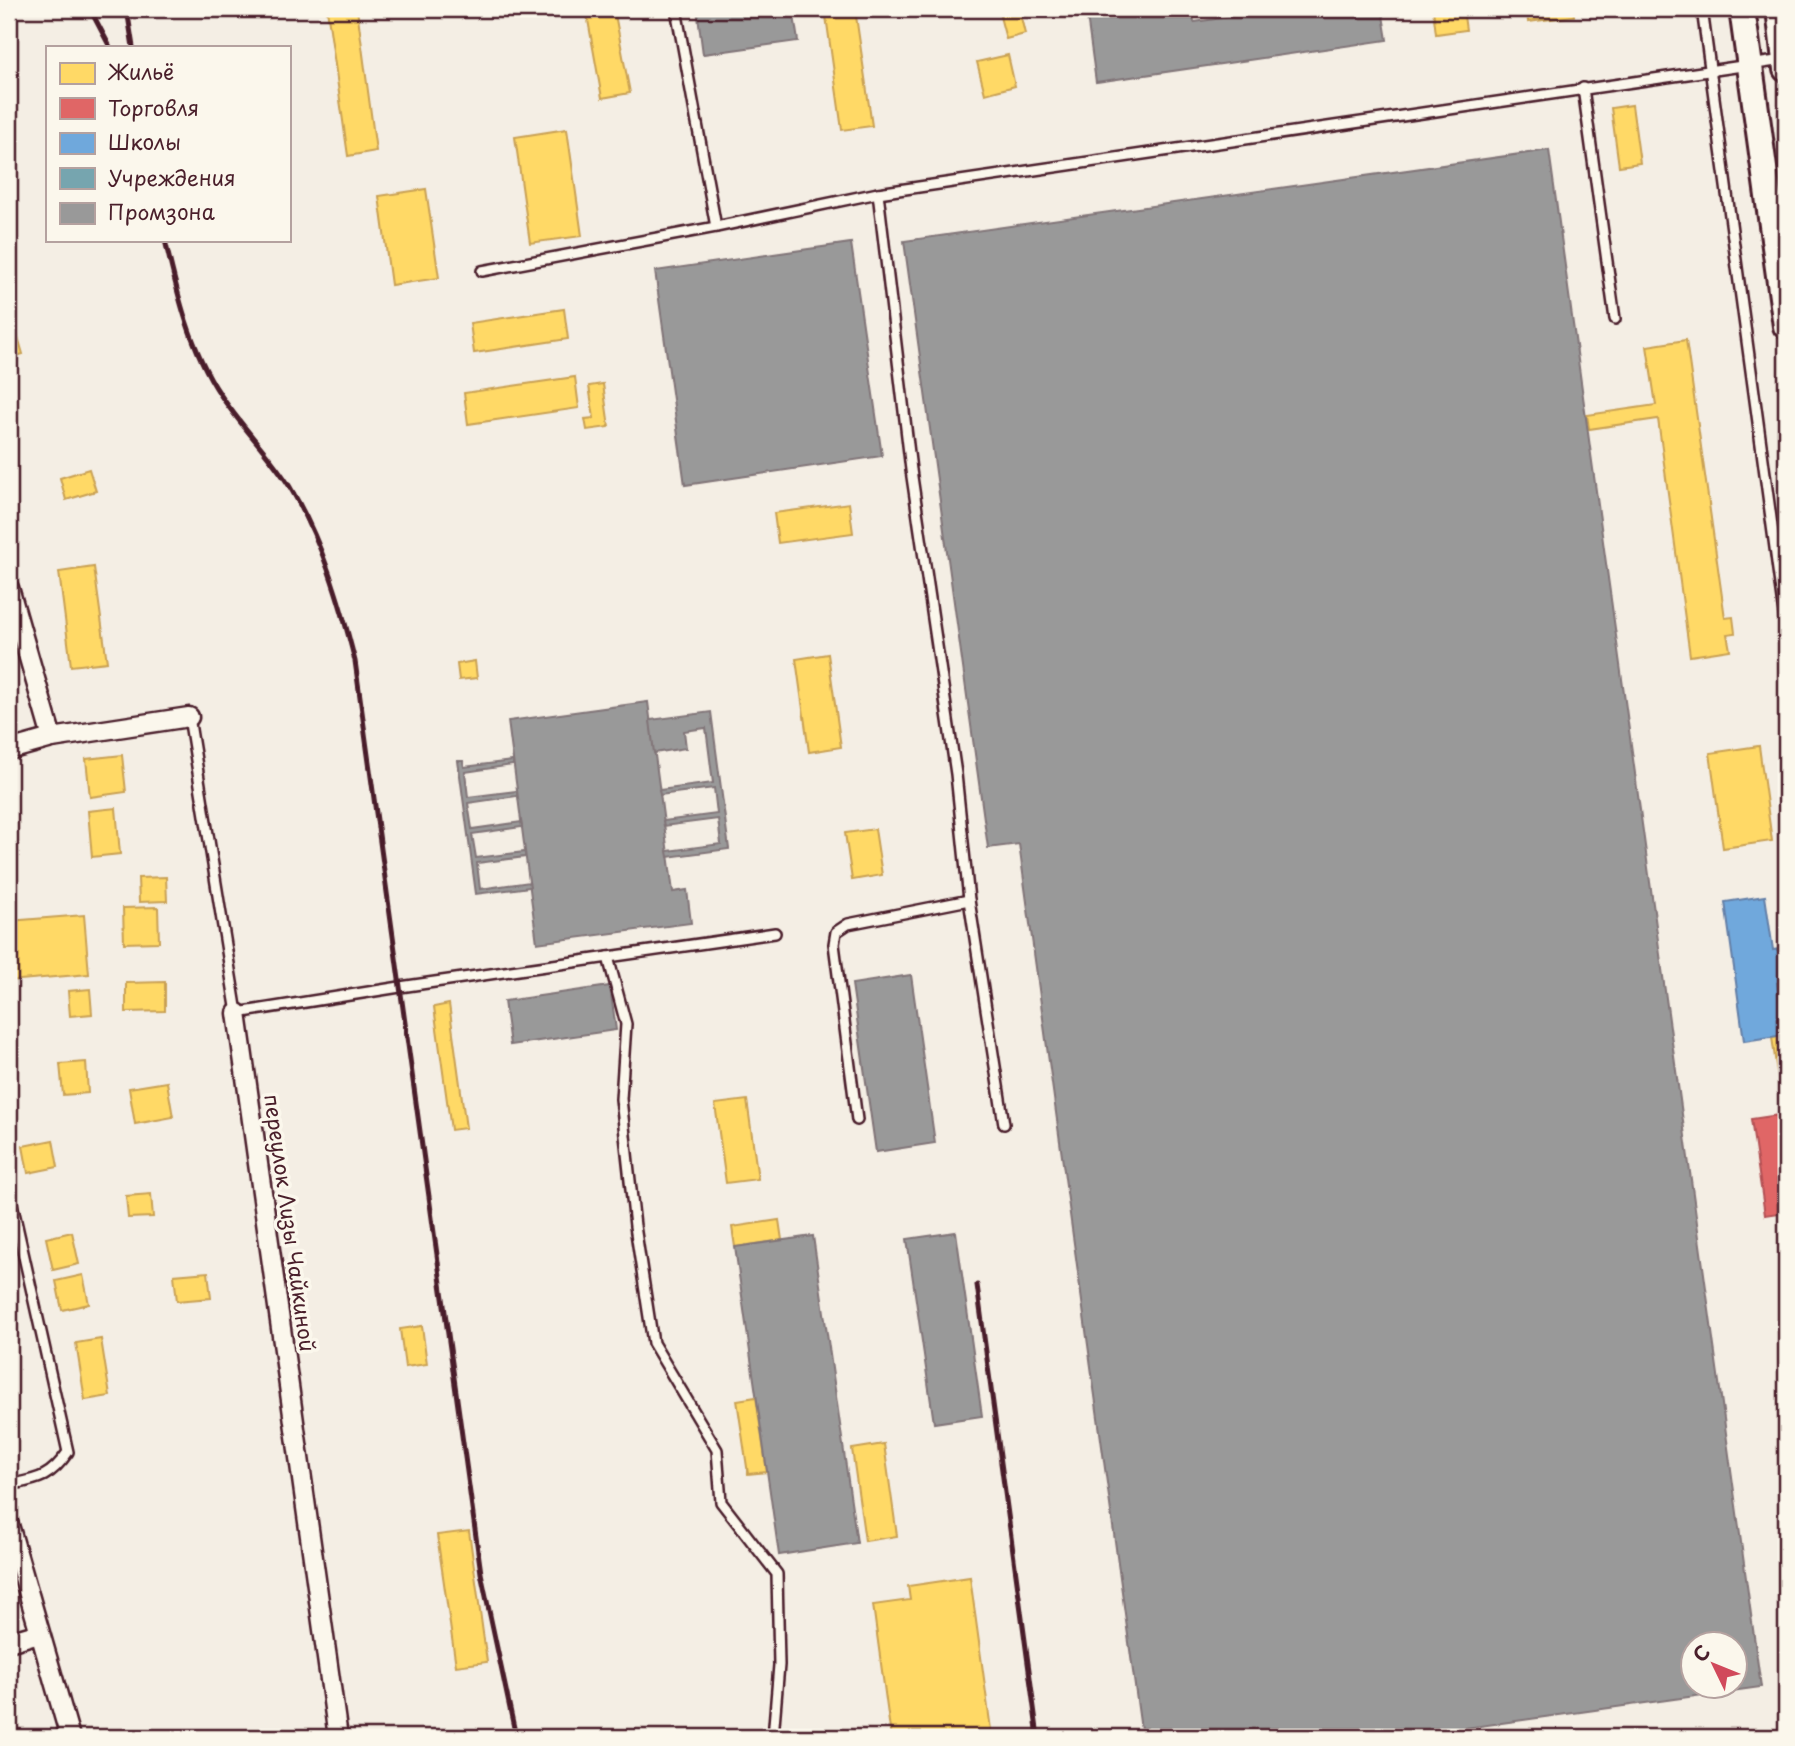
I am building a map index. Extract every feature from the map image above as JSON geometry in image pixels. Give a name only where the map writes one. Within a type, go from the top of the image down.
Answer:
[{"type":"street","points":[[1742,9],[1786,326]]},
{"type":"street","points":[[1779,9],[1786,64]]},
{"type":"street","points":[[9,588],[52,738]]},
{"type":"street","points":[[9,750],[52,738],[189,717]]},
{"type":"street","name":"переулок Лизы Чайкиной","points":[[237,1013],[338,1737]]},
{"type":"street","points":[[9,1525],[69,1737]]},
{"type":"street","points":[[9,1642],[39,1633]]},
{"type":"lane","points":[[676,9],[716,227]]},
{"type":"lane","points":[[1702,9],[1786,629]]},
{"type":"lane","points":[[482,271],[716,227],[878,192],[1750,64],[1786,64]]},
{"type":"lane","points":[[1583,88],[1615,319]]},
{"type":"lane","points":[[878,192],[911,470],[956,774],[970,900],[1004,1124]]},
{"type":"lane","name":"переулок Лизы Чайкиной","points":[[189,717],[237,1013]]},
{"type":"lane","points":[[857,1121],[834,944],[836,932],[848,924],[970,900]]},
{"type":"lane","points":[[237,1013],[775,933]]},
{"type":"lane","points":[[608,957],[626,1024],[621,1098],[635,1226],[653,1343],[717,1450],[721,1502],[777,1574],[779,1665],[773,1737]]},
{"type":"lane","points":[[9,1190],[12,1219],[68,1452],[57,1467],[42,1478],[9,1485]]},
{"type":"building: Жильё","points":[[327,9],[357,9],[376,151],[348,156]]},
{"type":"building: Жильё","points":[[586,9],[614,9],[630,93],[602,98]]},
{"type":"building: Жильё","points":[[825,9],[855,9],[872,126],[842,130]]},
{"type":"building: Жильё","points":[[998,9],[1019,9],[1025,34],[1006,39]]},
{"type":"building: Жильё","points":[[1433,9],[1463,9],[1466,30],[1436,34]]},
{"type":"building: Жильё","points":[[1527,9],[1573,9],[1574,16],[1528,22]]},
{"type":"building: Жильё","points":[[1008,55],[1015,86],[985,94],[977,62]]},
{"type":"building: Жильё","points":[[1632,105],[1640,163],[1619,166],[1611,108]]},
{"type":"building: Жильё","points":[[567,129],[582,236],[530,243],[515,137]]},
{"type":"building: Жильё","points":[[426,189],[439,278],[391,285],[379,196]]},
{"type":"building: Жильё","points":[[9,306],[23,354],[9,358]]},
{"type":"building: Жильё","points":[[564,309],[568,339],[474,353],[470,323]]},
{"type":"building: Жильё","points":[[1686,340],[1725,618],[1733,617],[1735,633],[1727,634],[1730,650],[1690,656],[1658,419],[1589,429],[1587,415],[1656,405],[1647,346]]},
{"type":"building: Жильё","points":[[575,377],[579,408],[468,424],[464,393]]},
{"type":"building: Жильё","points":[[603,384],[609,427],[587,430],[585,419],[594,418],[589,386]]},
{"type":"building: Жильё","points":[[89,469],[96,491],[66,500],[60,478]]},
{"type":"building: Жильё","points":[[849,503],[853,533],[778,543],[774,513]]},
{"type":"building: Жильё","points":[[94,567],[107,662],[71,666],[59,572]]},
{"type":"building: Жильё","points":[[828,654],[841,747],[809,752],[796,659]]},
{"type":"building: Жильё","points":[[475,661],[477,678],[459,680],[457,664]]},
{"type":"building: Жильё","points":[[1759,746],[1772,841],[1723,848],[1710,753]]},
{"type":"building: Жильё","points":[[122,755],[126,792],[90,797],[86,759]]},
{"type":"building: Жильё","points":[[116,808],[120,854],[92,857],[88,811]]},
{"type":"building: Жильё","points":[[875,829],[882,875],[852,880],[845,833]]},
{"type":"building: Жильё","points":[[166,877],[167,901],[139,902],[138,878]]},
{"type":"building: Жильё","points":[[158,907],[159,942],[124,943],[123,908]]},
{"type":"building: Жильё","points":[[84,915],[89,974],[9,981],[9,921]]},
{"type":"building: Жильё","points":[[165,982],[165,1011],[126,1012],[126,983]]},
{"type":"building: Жильё","points":[[90,989],[92,1014],[70,1016],[68,991]]},
{"type":"building: Жильё","points":[[449,1004],[466,1128],[451,1130],[434,1007]]},
{"type":"building: Жильё","points":[[1786,1035],[1786,1114],[1783,1115],[1772,1037]]},
{"type":"building: Жильё","points":[[86,1062],[88,1093],[63,1095],[60,1064]]},
{"type":"building: Жильё","points":[[167,1082],[173,1117],[135,1124],[129,1088]]},
{"type":"building: Жильё","points":[[747,1100],[758,1179],[726,1183],[715,1104]]},
{"type":"building: Жильё","points":[[53,1140],[58,1167],[28,1173],[23,1146]]},
{"type":"building: Жильё","points":[[151,1194],[153,1217],[128,1218],[126,1196]]},
{"type":"building: Жильё","points":[[779,1220],[782,1240],[735,1247],[732,1227]]},
{"type":"building: Жильё","points":[[72,1232],[79,1264],[53,1270],[46,1238]]},
{"type":"building: Жильё","points":[[208,1272],[211,1298],[177,1301],[174,1275]]},
{"type":"building: Жильё","points":[[83,1275],[89,1304],[62,1310],[56,1281]]},
{"type":"building: Жильё","points":[[422,1326],[427,1364],[405,1367],[400,1329]]},
{"type":"building: Жильё","points":[[101,1339],[110,1396],[85,1400],[76,1343]]},
{"type":"building: Жильё","points":[[756,1397],[767,1472],[748,1474],[737,1400]]},
{"type":"building: Жильё","points":[[884,1444],[897,1536],[865,1541],[852,1449]]},
{"type":"building: Жильё","points":[[469,1531],[487,1662],[456,1666],[437,1535]]},
{"type":"building: Жильё","points":[[970,1577],[992,1737],[891,1737],[873,1605],[910,1600],[908,1586]]},
{"type":"building: Торговля","points":[[1786,1114],[1786,1212],[1765,1215],[1751,1119]]},
{"type":"building: Школы","points":[[1765,896],[1773,950],[1786,948],[1786,982],[1777,983],[1784,1035],[1744,1041],[1725,902]]},
{"type":"building: Учреждения","points":[[1786,1251],[1786,1295],[1780,1252]]},
{"type":"building: Промзона","points":[[697,9],[793,9],[798,41],[703,54]]},
{"type":"building: Промзона","points":[[1086,9],[1192,9],[1194,22],[1244,15],[1243,9],[1382,9],[1387,40],[1096,82]]},
{"type":"building: Промзона","points":[[1549,150],[1761,1687],[1750,1689],[1750,1630],[1680,1630],[1680,1698],[1401,1737],[1142,1737],[1019,844],[988,848],[904,241]]},
{"type":"building: Промзона","points":[[851,243],[882,456],[685,485],[655,271]]},
{"type":"building: Промзона","points":[[648,702],[673,892],[687,890],[691,923],[537,943],[508,721]]},
{"type":"building: Промзона","points":[[711,712],[729,849],[668,857],[667,851],[721,844],[718,819],[664,826],[663,821],[717,814],[714,788],[660,795],[659,790],[713,783],[706,728],[684,731],[686,748],[654,753],[650,720]]},
{"type":"building: Промзона","points":[[458,761],[463,761],[464,767],[513,761],[513,765],[465,772],[468,797],[517,791],[517,796],[468,803],[472,829],[521,822],[522,827],[472,834],[476,858],[525,852],[525,857],[477,863],[480,889],[529,882],[530,887],[476,894]]},
{"type":"building: Промзона","points":[[911,975],[935,1143],[876,1152],[852,984]]},
{"type":"building: Промзона","points":[[610,986],[616,1030],[510,1045],[504,1001]]},
{"type":"building: Промзона","points":[[956,1232],[982,1416],[934,1423],[907,1239]]},
{"type":"building: Промзона","points":[[813,1236],[857,1543],[779,1555],[735,1247]]},
{"type":"railway","points":[[90,9],[109,46]]},
{"type":"railway","points":[[127,9],[133,46]]},
{"type":"railway","points":[[166,242],[180,300],[200,358],[220,394],[290,487],[312,529],[329,572],[355,661],[481,1573],[516,1737]]},
{"type":"railway","points":[[977,1285],[1038,1737]]}]
